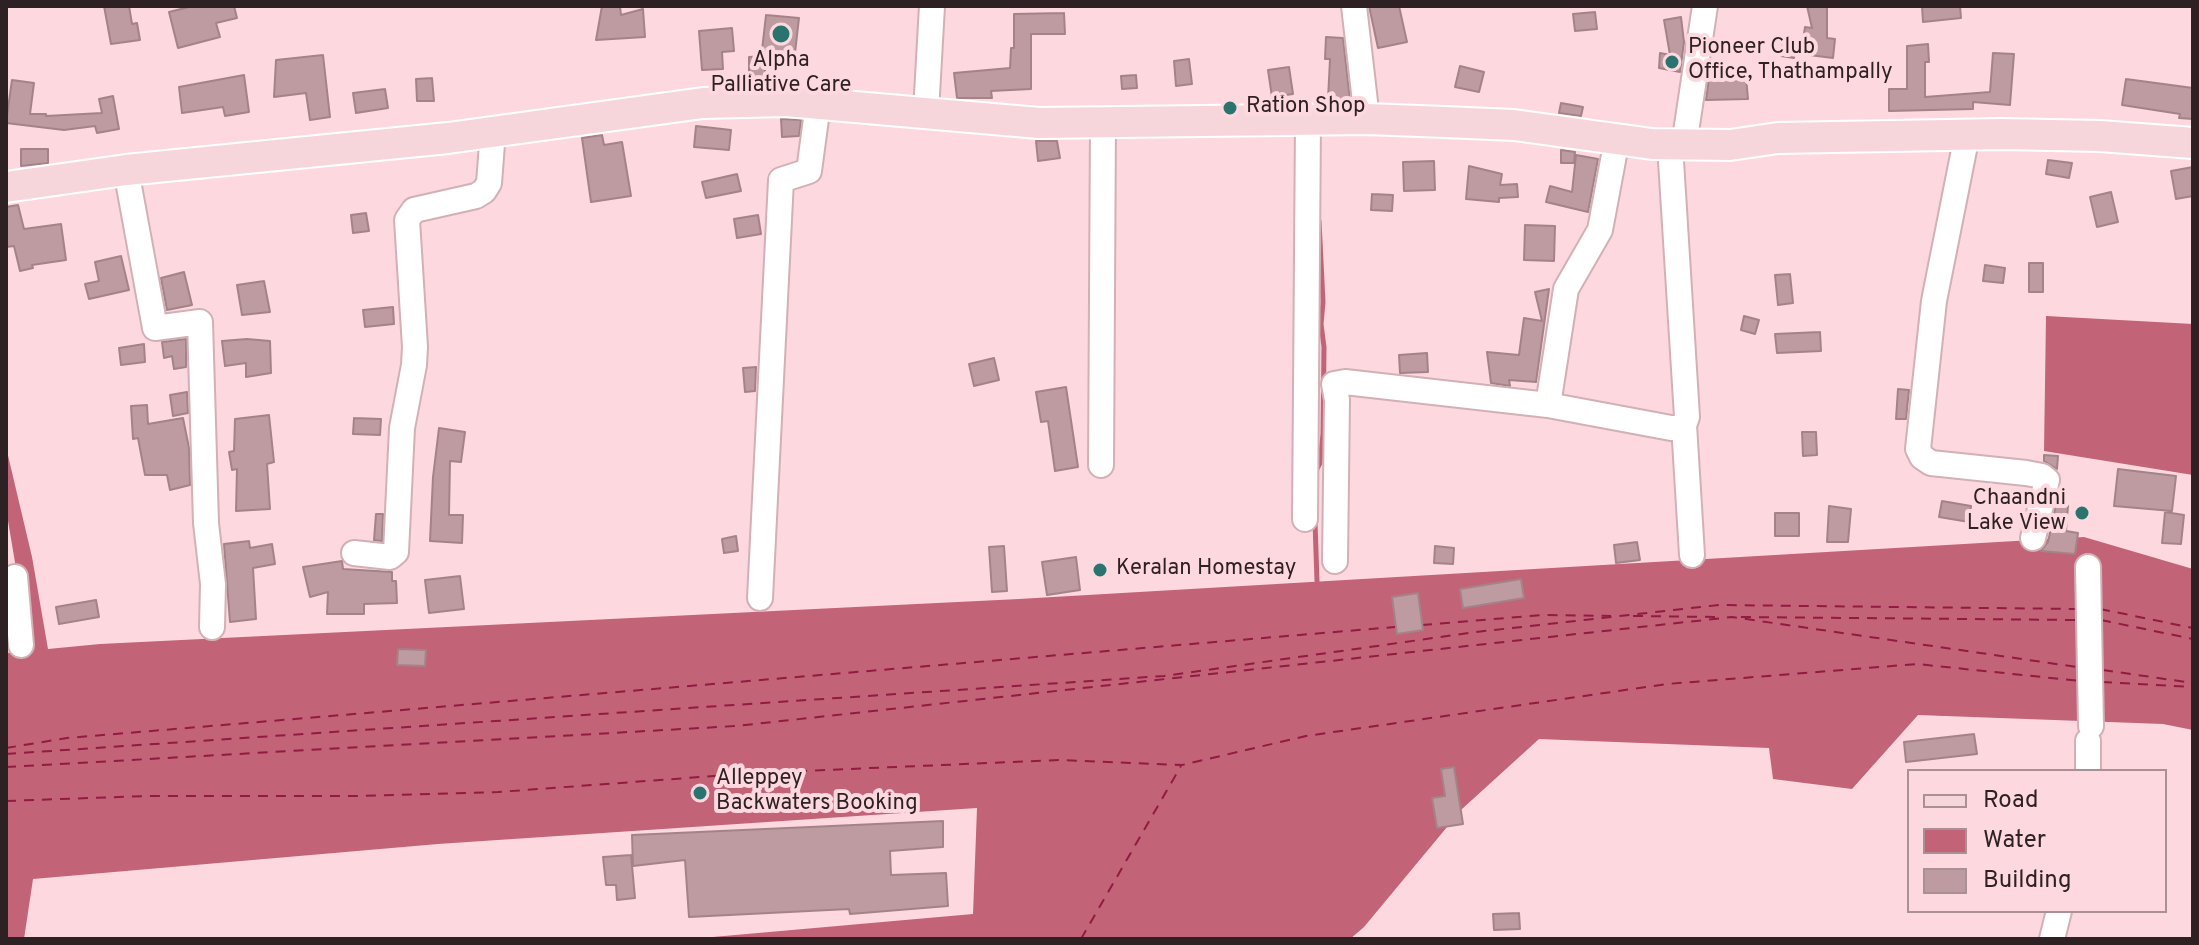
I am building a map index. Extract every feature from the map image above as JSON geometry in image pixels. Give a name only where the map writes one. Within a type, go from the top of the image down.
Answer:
[{"type":"main road","points":[[6,187],[126,170],[325,152],[703,103],[786,101],[1039,123],[1367,119],[1514,125],[1677,145],[1730,145],[1778,138],[1967,135],[2100,136],[2193,143]]},
{"type":"street","points":[[926,112],[932,6]]},
{"type":"street","points":[[1354,6],[1367,119]]},
{"type":"street","points":[[1692,555],[1684,425],[1687,417],[1677,145],[1705,6]]},
{"type":"street","points":[[760,598],[781,180],[809,171],[818,104]]},
{"type":"street","points":[[1305,519],[1308,120]]},
{"type":"street","points":[[1101,465],[1103,123]]},
{"type":"street","points":[[354,553],[390,557],[396,552],[402,428],[415,347],[407,220],[414,210],[476,196],[484,191],[489,183],[493,131]]},
{"type":"street","points":[[1967,135],[1934,301],[1918,449],[1922,457],[1931,463],[2042,476],[2047,480],[2033,538]]},
{"type":"street","points":[[1548,405],[1566,289],[1600,230],[1617,139]]},
{"type":"street","points":[[126,170],[155,328],[200,322],[206,523],[213,584],[212,627]]},
{"type":"street","points":[[1335,561],[1337,400],[1334,384],[1345,382],[1548,405],[1671,428],[1684,425]]},
{"type":"street","points":[[2088,567],[2088,769]]},
{"type":"street","points":[[15,577],[21,645]]},
{"type":"street","points":[[2052,939],[2058,913]]},
{"type":"water","points":[[2046,316],[2193,324],[2193,475],[2044,451]]},
{"type":"water","points":[[6,447],[32,557],[48,649],[1019,599],[2084,537],[2193,569],[2193,730],[2163,724],[1918,715],[1852,789],[1773,779],[1769,748],[1539,739],[1462,809],[1364,927],[1350,939],[690,939],[973,914],[977,808],[438,844],[33,879],[24,939],[6,939],[6,653],[30,651],[6,509]]},
{"type":"building","points":[[104,6],[129,6],[132,24],[137,23],[140,40],[111,44]]},
{"type":"building","points":[[193,6],[234,6],[237,18],[216,23],[220,37],[178,48],[169,12]]},
{"type":"building","points":[[602,6],[620,6],[621,15],[643,9],[645,37],[596,40]]},
{"type":"building","points":[[1369,6],[1399,6],[1407,42],[1378,48]]},
{"type":"building","points":[[1807,6],[1827,6],[1827,38],[1835,39],[1833,58],[1801,54],[1805,27],[1812,28]]},
{"type":"building","points":[[1922,6],[1960,6],[1961,18],[1923,22]]},
{"type":"building","points":[[1595,12],[1597,29],[1575,31],[1573,14]]},
{"type":"building","points":[[1064,13],[1065,34],[1031,34],[1031,89],[991,91],[992,98],[957,98],[954,73],[1010,68],[1011,48],[1014,48],[1014,14]]},
{"type":"building","points":[[766,15],[799,18],[795,53],[762,50]]},
{"type":"building","points":[[1681,17],[1684,42],[1680,72],[1659,68],[1660,53],[1670,55],[1664,20]]},
{"type":"building","points":[[732,28],[734,51],[722,52],[723,69],[702,70],[699,31]]},
{"type":"building","points":[[1326,37],[1343,38],[1350,100],[1328,99],[1330,59],[1325,59]]},
{"type":"building","points":[[1782,43],[1796,45],[1794,58],[1781,56]]},
{"type":"building","points":[[1928,44],[1925,97],[1990,92],[1993,53],[2014,54],[2010,105],[1973,102],[1973,109],[1889,111],[1889,89],[1907,89],[1907,46]]},
{"type":"building","points":[[323,55],[330,117],[310,120],[306,93],[274,97],[276,60]]},
{"type":"building","points":[[765,56],[765,84],[749,84],[749,57]]},
{"type":"building","points":[[1189,59],[1192,84],[1176,86],[1174,61]]},
{"type":"building","points":[[1460,66],[1484,72],[1479,92],[1455,87]]},
{"type":"building","points":[[1289,67],[1293,94],[1272,97],[1268,70]]},
{"type":"building","points":[[244,75],[249,112],[225,116],[223,107],[182,113],[179,87]]},
{"type":"building","points":[[1136,75],[1137,88],[1122,89],[1121,76]]},
{"type":"building","points":[[1746,77],[1748,99],[1706,100],[1709,78]]},
{"type":"building","points":[[432,78],[434,101],[417,101],[416,79]]},
{"type":"building","points":[[2126,79],[2193,88],[2193,119],[2122,105]]},
{"type":"building","points":[[12,80],[34,83],[30,114],[102,113],[99,99],[113,96],[119,129],[97,133],[95,126],[64,130],[6,123]]},
{"type":"building","points":[[385,89],[388,108],[356,113],[353,93]]},
{"type":"building","points":[[1561,103],[1583,107],[1581,116],[1559,113]]},
{"type":"building","points":[[781,119],[801,120],[799,136],[782,137]]},
{"type":"building","points":[[696,126],[731,130],[729,150],[694,147]]},
{"type":"building","points":[[602,135],[604,145],[622,142],[631,196],[591,202],[582,138]]},
{"type":"building","points":[[1036,141],[1057,141],[1060,158],[1038,161]]},
{"type":"building","points":[[21,149],[48,149],[48,163],[21,166]]},
{"type":"building","points":[[1561,150],[1575,152],[1574,163],[1561,163]]},
{"type":"building","points":[[1576,155],[1598,159],[1588,212],[1546,202],[1550,186],[1572,192]]},
{"type":"building","points":[[2048,160],[2072,163],[2069,178],[2046,174]]},
{"type":"building","points":[[1434,161],[1435,190],[1404,191],[1403,162]]},
{"type":"building","points":[[1469,166],[1502,174],[1500,185],[1517,184],[1518,197],[1499,198],[1499,202],[1466,199]]},
{"type":"building","points":[[2193,167],[2193,196],[2176,199],[2171,171]]},
{"type":"building","points":[[737,174],[741,191],[706,198],[702,182]]},
{"type":"building","points":[[2111,192],[2118,222],[2097,227],[2090,197]]},
{"type":"building","points":[[1372,194],[1393,195],[1392,211],[1371,210]]},
{"type":"building","points":[[18,205],[24,229],[61,224],[66,260],[32,265],[33,268],[20,271],[14,246],[6,247],[6,207]]},
{"type":"building","points":[[366,213],[369,231],[353,233],[351,215]]},
{"type":"building","points":[[758,215],[761,234],[737,238],[734,219]]},
{"type":"building","points":[[1525,225],[1555,226],[1554,261],[1524,260]]},
{"type":"building","points":[[121,256],[129,290],[89,299],[85,284],[99,281],[95,262]]},
{"type":"building","points":[[2029,263],[2043,263],[2043,292],[2029,292]]},
{"type":"building","points":[[1985,265],[2005,268],[2003,283],[1983,281]]},
{"type":"building","points":[[184,272],[192,305],[167,310],[161,278]]},
{"type":"building","points":[[1790,274],[1793,303],[1778,305],[1775,275]]},
{"type":"building","points":[[264,281],[270,312],[242,315],[237,285]]},
{"type":"building","points":[[1549,289],[1536,382],[1509,380],[1510,386],[1491,383],[1487,352],[1519,355],[1524,318],[1542,321],[1535,292]]},
{"type":"building","points":[[393,307],[394,324],[365,327],[363,310]]},
{"type":"building","points":[[1744,316],[1759,320],[1755,334],[1741,330]]},
{"type":"building","points":[[1820,332],[1821,351],[1777,353],[1775,334]]},
{"type":"building","points":[[186,339],[186,367],[174,369],[172,356],[164,358],[162,342]]},
{"type":"building","points":[[222,341],[270,341],[271,373],[246,377],[246,363],[225,366]]},
{"type":"building","points":[[144,344],[145,362],[121,365],[119,348]]},
{"type":"building","points":[[1427,353],[1428,372],[1400,373],[1399,355]]},
{"type":"building","points":[[994,358],[999,380],[974,386],[969,364]]},
{"type":"building","points":[[756,367],[755,391],[745,392],[743,368]]},
{"type":"building","points":[[1066,387],[1078,467],[1055,471],[1048,421],[1041,422],[1036,392]]},
{"type":"building","points":[[1898,389],[1909,390],[1906,419],[1896,419]]},
{"type":"building","points":[[187,392],[188,413],[173,416],[170,395]]},
{"type":"building","points":[[147,405],[148,424],[183,418],[189,448],[190,485],[170,490],[167,475],[145,475],[138,438],[133,439],[131,406]]},
{"type":"building","points":[[269,415],[274,462],[267,464],[270,509],[236,511],[237,469],[232,470],[229,452],[234,451],[235,419]]},
{"type":"building","points":[[354,418],[381,419],[380,435],[353,434]]},
{"type":"building","points":[[439,428],[465,432],[461,462],[450,461],[449,515],[463,515],[462,543],[430,541]]},
{"type":"building","points":[[1802,432],[1816,432],[1817,455],[1803,456]]},
{"type":"building","points":[[2044,455],[2058,456],[2057,469],[2044,461]]},
{"type":"building","points":[[2118,469],[2176,476],[2172,511],[2114,506]]},
{"type":"building","points":[[1942,501],[1971,506],[1969,522],[1939,517]]},
{"type":"building","points":[[2056,505],[2068,506],[2066,531],[2078,533],[2075,554],[2041,551],[2048,542]]},
{"type":"building","points":[[1829,506],[1851,509],[1848,542],[1827,542]]},
{"type":"building","points":[[2165,512],[2184,515],[2181,544],[2162,543]]},
{"type":"building","points":[[1775,513],[1799,513],[1799,536],[1775,536]]},
{"type":"building","points":[[376,514],[383,514],[382,541],[374,540]]},
{"type":"building","points":[[736,536],[738,551],[724,553],[722,539]]},
{"type":"building","points":[[249,541],[250,548],[272,544],[275,564],[253,568],[256,619],[230,622],[224,544]]},
{"type":"building","points":[[1637,542],[1640,560],[1616,563],[1614,545]]},
{"type":"building","points":[[1004,546],[1007,591],[992,592],[989,547]]},
{"type":"building","points":[[1435,546],[1454,548],[1453,564],[1434,563]]},
{"type":"building","points":[[1076,557],[1080,590],[1047,595],[1042,562]]},
{"type":"building","points":[[342,561],[343,569],[392,572],[392,581],[396,581],[397,603],[364,604],[364,614],[327,614],[328,592],[310,597],[303,567]]},
{"type":"building","points":[[460,576],[464,609],[429,613],[425,580]]},
{"type":"building","points":[[1521,579],[1524,598],[1463,608],[1460,589]]},
{"type":"building","points":[[1418,593],[1423,630],[1397,634],[1392,597]]},
{"type":"building","points":[[96,600],[99,617],[59,624],[56,607]]},
{"type":"building","points":[[398,649],[426,650],[425,666],[397,665]]},
{"type":"building","points":[[1974,734],[1977,754],[1906,762],[1904,742]]},
{"type":"building","points":[[1454,767],[1463,824],[1437,828],[1432,798],[1445,796],[1441,769]]},
{"type":"building","points":[[943,821],[943,847],[890,851],[891,875],[946,873],[948,906],[850,914],[849,909],[689,917],[685,860],[633,866],[632,835]]},
{"type":"building","points":[[631,855],[635,898],[617,900],[616,885],[606,885],[603,857]]},
{"type":"building","points":[[1519,913],[1520,929],[1494,930],[1493,914]]},
{"type":"waterway","points":[[1315,473],[1320,463],[1323,434],[1324,347],[1319,221]]},
{"type":"waterway","points":[[1315,522],[1317,581]]},
{"type":"ferry route","points":[[6,754],[1164,676],[1476,632],[1719,605],[2078,609]]},
{"type":"ferry route","points":[[2100,609],[2193,628]]},
{"type":"ferry route","points":[[1422,625],[1543,615],[1611,616]]},
{"type":"ferry route","points":[[1633,616],[1719,617]]},
{"type":"ferry route","points":[[6,767],[736,726],[1732,617],[2077,667]]},
{"type":"ferry route","points":[[1741,617],[2079,620]]},
{"type":"ferry route","points":[[2101,620],[2193,639]]},
{"type":"ferry route","points":[[6,748],[67,738],[1395,627]]},
{"type":"ferry route","points":[[6,801],[146,796],[359,796],[498,792],[754,773],[1060,760],[1182,765],[1306,736],[1667,684],[1917,664],[2080,681]]},
{"type":"ferry route","points":[[2103,670],[2193,683]]},
{"type":"ferry route","points":[[2102,682],[2193,687]]},
{"type":"ferry route","points":[[1081,939],[1181,766]]},
{"type":"place","name":"Alpha Palliative Care","points":[[781,34]]},
{"type":"place","name":"Pioneer Club Office, Thathampally","points":[[1672,62]]},
{"type":"place","name":"Ration Shop","points":[[1230,108]]},
{"type":"place","name":"Chaandni Lake View","points":[[2082,513]]},
{"type":"place","name":"Keralan Homestay","points":[[1100,570]]},
{"type":"place","name":"Alleppey Backwaters Booking","points":[[700,793]]}]
